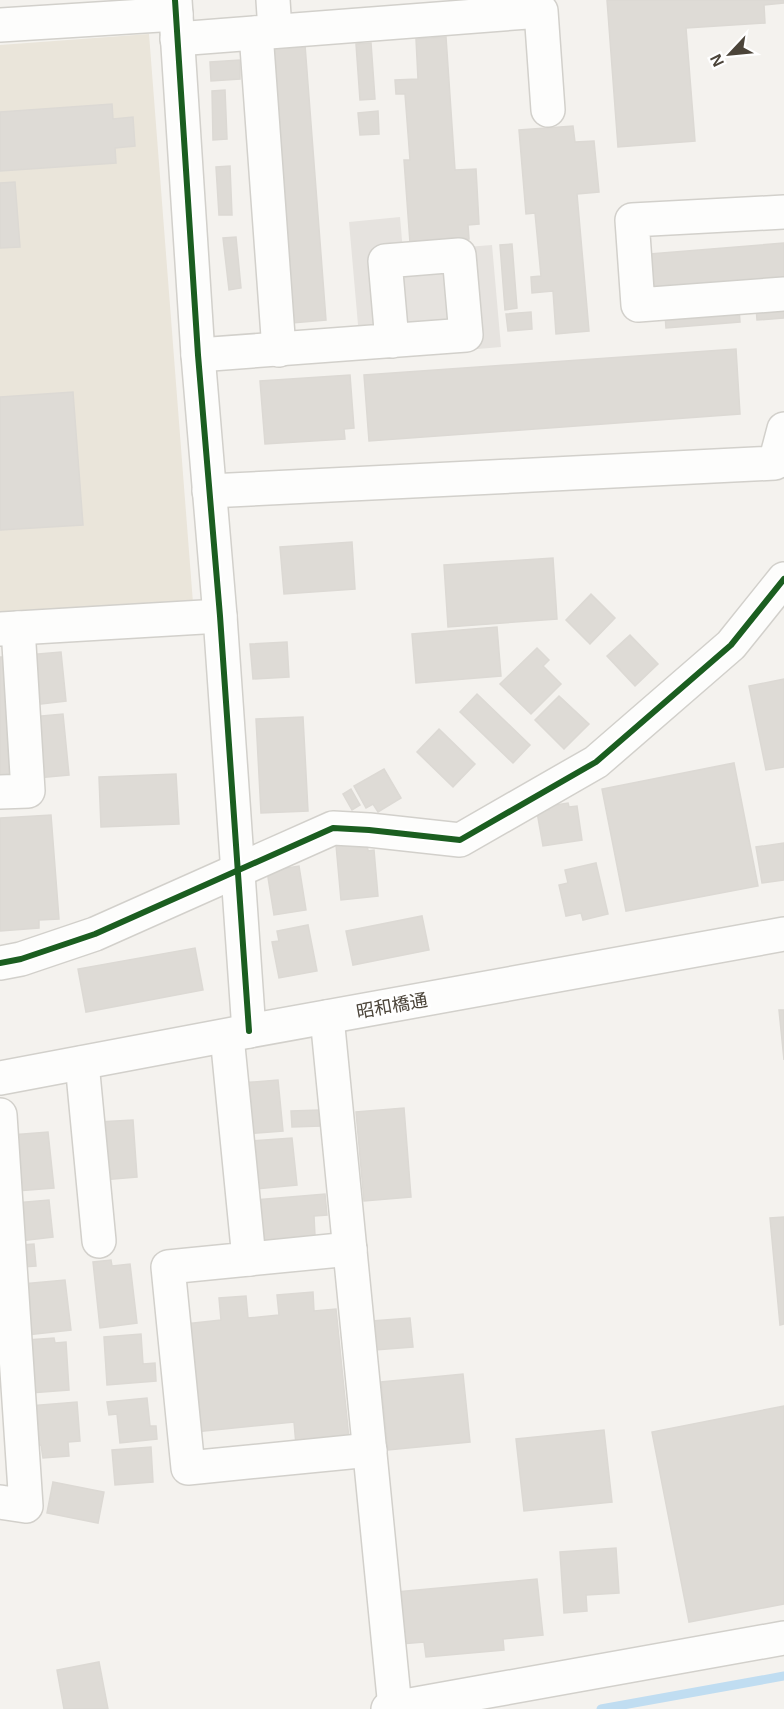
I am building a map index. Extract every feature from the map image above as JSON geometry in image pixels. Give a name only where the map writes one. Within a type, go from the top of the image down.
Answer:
[{"type":"street","points":[[0,25],[176,17],[268,21],[387,11],[486,8],[541,11],[548,110]]},
{"type":"street","points":[[176,17],[198,355],[238,870],[238,1034],[249,1259]]},
{"type":"street","points":[[268,21],[279,350]]},
{"type":"street","points":[[784,212],[632,220],[638,305],[784,294]]},
{"type":"street","points":[[198,355],[392,341]]},
{"type":"street","points":[[209,491],[775,463],[784,429]]},
{"type":"street","points":[[0,963],[21,959],[95,934],[333,828],[460,840],[596,762],[731,645],[784,579]]},
{"type":"street","points":[[0,792],[28,790],[9,628],[220,616]]},
{"type":"street","name":"昭和橋通","points":[[0,1078],[784,934]]},
{"type":"street","points":[[327,1017],[370,1450],[391,1708],[514,1698],[784,1638]]},
{"type":"street","points":[[82,1063],[99,1242]]},
{"type":"street","points":[[0,1115],[26,1506],[0,1502]]},
{"type":"street","points":[[350,1249],[168,1267],[188,1468],[370,1450]]},
{"type":"shaded area","points":[[149,34],[193,603],[0,614],[0,45]]},
{"type":"shaded area","points":[[400,217],[403,252],[492,245],[501,347],[361,359],[349,222]]},
{"type":"building","points":[[607,0],[784,0],[784,3],[764,5],[765,23],[686,28],[695,141],[618,147]]},
{"type":"building","points":[[446,37],[455,170],[476,169],[479,224],[468,225],[469,239],[410,243],[404,160],[410,160],[405,94],[396,94],[395,80],[418,79],[416,39]]},
{"type":"building","points":[[371,43],[375,99],[360,100],[356,44]]},
{"type":"building","points":[[305,45],[326,320],[292,323],[270,48]]},
{"type":"building","points":[[240,60],[240,79],[211,81],[210,62]]},
{"type":"building","points":[[225,90],[227,139],[213,140],[212,91]]},
{"type":"building","points":[[112,104],[113,119],[133,117],[135,146],[115,148],[116,163],[0,171],[0,112]]},
{"type":"building","points":[[378,111],[379,134],[360,135],[358,113]]},
{"type":"building","points":[[573,126],[575,142],[594,141],[599,192],[577,194],[589,331],[556,334],[553,291],[532,293],[531,277],[541,276],[535,213],[526,214],[519,130]]},
{"type":"building","points":[[230,166],[232,215],[219,215],[216,167]]},
{"type":"building","points":[[15,182],[20,247],[0,248],[0,183]]},
{"type":"building","points":[[236,237],[241,288],[229,290],[223,238]]},
{"type":"building","points":[[784,243],[784,283],[653,294],[650,254]]},
{"type":"building","points":[[512,244],[517,308],[505,310],[500,245]]},
{"type":"building","points":[[784,305],[784,318],[757,320],[756,307]]},
{"type":"building","points":[[739,309],[740,322],[666,328],[665,315]]},
{"type":"building","points":[[531,312],[532,329],[508,331],[506,314]]},
{"type":"building","points":[[736,349],[740,414],[369,441],[364,375]]},
{"type":"building","points":[[350,375],[354,428],[344,429],[345,439],[265,444],[260,381]]},
{"type":"building","points":[[73,392],[83,525],[0,530],[0,397]]},
{"type":"building","points":[[352,542],[355,589],[284,594],[280,547]]},
{"type":"building","points":[[553,558],[557,619],[448,627],[444,565]]},
{"type":"building","points":[[591,594],[615,618],[590,644],[566,620]]},
{"type":"building","points":[[497,627],[501,676],[416,683],[412,634]]},
{"type":"building","points":[[630,635],[658,664],[635,686],[607,656]]},
{"type":"building","points":[[287,642],[289,677],[253,679],[250,644]]},
{"type":"building","points":[[537,648],[549,660],[543,666],[561,684],[531,714],[500,684]]},
{"type":"building","points":[[61,652],[66,701],[33,705],[27,655]]},
{"type":"building","points":[[0,657],[9,657],[18,774],[0,775]]},
{"type":"building","points":[[784,679],[784,767],[766,770],[749,686]]},
{"type":"building","points":[[477,694],[530,745],[513,763],[460,712]]},
{"type":"building","points":[[559,696],[589,724],[564,749],[535,720]]},
{"type":"building","points":[[63,714],[69,775],[37,778],[31,717]]},
{"type":"building","points":[[303,717],[308,811],[261,813],[256,719]]},
{"type":"building","points":[[439,729],[475,764],[453,787],[417,752]]},
{"type":"building","points":[[734,763],[758,886],[626,911],[602,789]]},
{"type":"building","points":[[384,769],[401,798],[378,812],[373,804],[366,808],[354,786]]},
{"type":"building","points":[[176,774],[179,824],[101,827],[99,777]]},
{"type":"building","points":[[351,789],[360,805],[352,810],[343,794]]},
{"type":"building","points":[[568,803],[569,807],[577,806],[582,840],[543,846],[537,812],[549,810],[548,806]]},
{"type":"building","points":[[51,815],[59,919],[39,920],[39,928],[0,931],[0,818]]},
{"type":"building","points":[[367,842],[368,851],[374,850],[378,896],[341,900],[336,845]]},
{"type":"building","points":[[784,843],[784,880],[762,883],[756,847]]},
{"type":"building","points":[[596,863],[608,914],[583,920],[581,913],[566,916],[559,885],[568,883],[565,870]]},
{"type":"building","points":[[299,866],[306,910],[274,915],[267,871]]},
{"type":"building","points":[[422,916],[429,950],[353,965],[346,931]]},
{"type":"building","points":[[308,925],[317,971],[279,978],[272,942],[279,941],[277,931]]},
{"type":"building","points":[[195,948],[203,990],[86,1012],[78,969]]},
{"type":"building","points":[[779,1010],[784,1010],[784,1060]]},
{"type":"building","points":[[278,1080],[283,1131],[246,1134],[241,1083]]},
{"type":"building","points":[[404,1108],[411,1197],[364,1201],[356,1112]]},
{"type":"building","points":[[320,1110],[321,1126],[292,1127],[291,1111]]},
{"type":"building","points":[[133,1120],[137,1177],[102,1180],[98,1122]]},
{"type":"building","points":[[48,1132],[54,1188],[17,1191],[11,1135]]},
{"type":"building","points":[[292,1138],[297,1185],[256,1189],[252,1141]]},
{"type":"building","points":[[325,1194],[327,1215],[314,1216],[315,1236],[257,1242],[253,1200]]},
{"type":"building","points":[[49,1200],[53,1237],[20,1241],[15,1203]]},
{"type":"building","points":[[784,1217],[784,1324],[780,1325],[770,1218]]},
{"type":"building","points":[[34,1244],[36,1266],[22,1267],[21,1245]]},
{"type":"building","points":[[111,1260],[112,1266],[130,1264],[137,1323],[100,1328],[93,1262]]},
{"type":"building","points":[[65,1280],[71,1330],[27,1335],[22,1284]]},
{"type":"building","points":[[313,1292],[314,1311],[336,1309],[349,1439],[296,1445],[294,1422],[195,1432],[185,1324],[221,1320],[219,1298],[246,1296],[248,1318],[279,1315],[277,1295]]},
{"type":"building","points":[[410,1318],[413,1347],[375,1350],[372,1321]]},
{"type":"building","points":[[141,1334],[143,1364],[155,1363],[156,1381],[107,1385],[104,1337]]},
{"type":"building","points":[[54,1338],[55,1343],[66,1342],[69,1390],[30,1393],[27,1340]]},
{"type":"building","points":[[463,1374],[470,1442],[388,1450],[381,1382]]},
{"type":"building","points":[[147,1398],[150,1426],[156,1426],[157,1439],[120,1443],[117,1414],[109,1415],[107,1402]]},
{"type":"building","points":[[77,1402],[80,1441],[68,1442],[69,1456],[43,1458],[41,1445],[33,1446],[29,1406]]},
{"type":"building","points":[[784,1406],[784,1604],[689,1622],[652,1432]]},
{"type":"building","points":[[604,1430],[612,1502],[524,1511],[516,1439]]},
{"type":"building","points":[[151,1447],[153,1482],[115,1485],[112,1450]]},
{"type":"building","points":[[53,1482],[104,1492],[98,1523],[47,1513]]},
{"type":"building","points":[[616,1548],[619,1593],[586,1595],[587,1611],[564,1613],[560,1552]]},
{"type":"building","points":[[537,1579],[543,1635],[503,1639],[504,1650],[426,1657],[424,1642],[401,1644],[396,1592]]},
{"type":"building","points":[[99,1662],[108,1709],[64,1709],[57,1670]]},
{"type":"waterway","points":[[601,1709],[784,1676]]},
{"type":"cycle path","points":[[175,0],[198,355],[220,616],[249,1031]]},
{"type":"cycle path","points":[[0,963],[21,959],[95,934],[333,828],[460,840],[596,762],[731,645],[784,579]]}]
